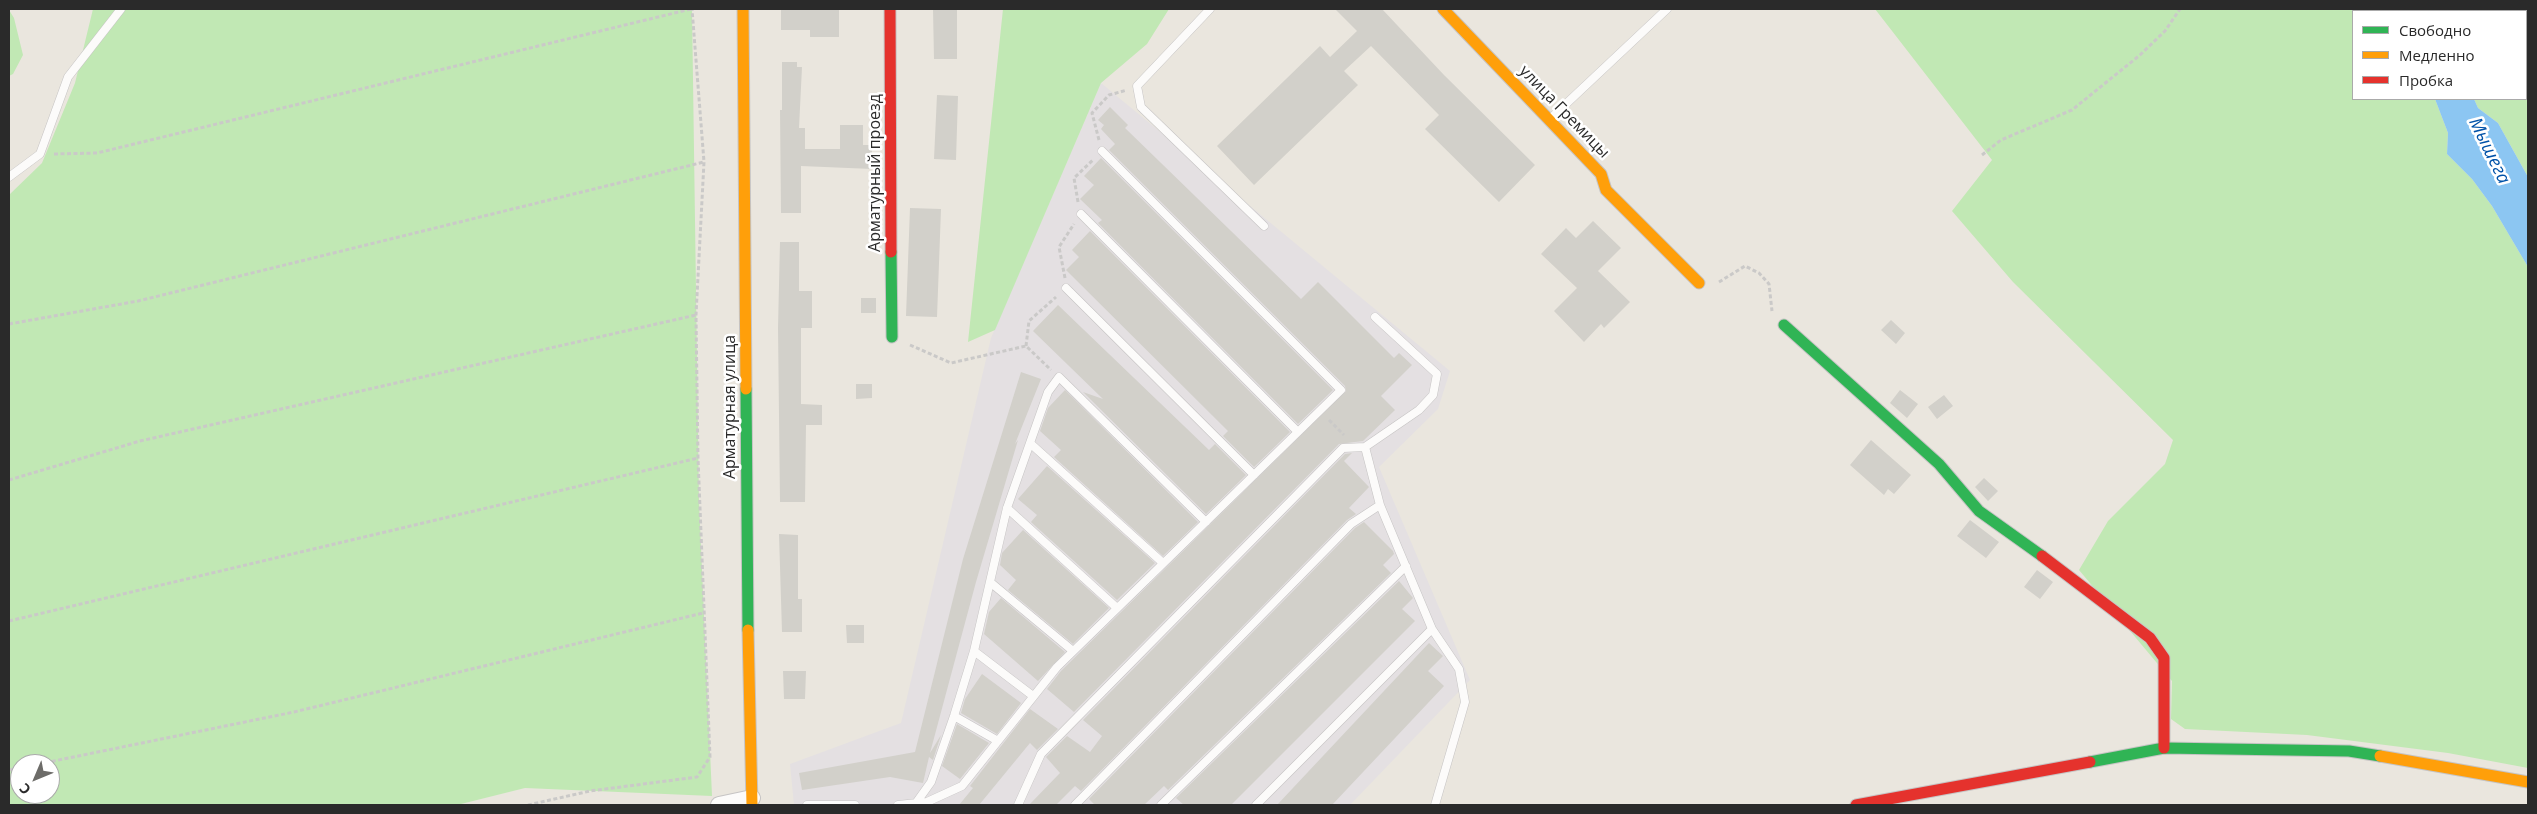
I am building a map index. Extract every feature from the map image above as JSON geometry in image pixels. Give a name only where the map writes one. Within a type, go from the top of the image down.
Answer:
[{"type":"street","name":"Арматурная улица","points":[[743,9],[748,667],[752,802]]},
{"type":"street","name":"Арматурный проезд","points":[[890,9],[892,337]]},
{"type":"street","name":"улица Гремицы","points":[[1443,9],[1601,174],[1606,190],[1698,283]]},
{"type":"street","points":[[1784,325],[1939,464],[1979,511],[2078,582],[2150,638],[2164,658],[2164,748]]},
{"type":"street","points":[[1856,805],[2164,748],[2349,751],[2528,782]]},
{"type":"street","points":[[719,805],[752,802]]},
{"type":"lane","points":[[9,177],[40,154],[68,77],[121,9]]},
{"type":"lane","points":[[1210,9],[1137,86],[1140,107],[1264,226]]},
{"type":"lane","points":[[1550,120],[1667,9]]},
{"type":"lane","points":[[898,805],[927,802],[962,786],[1033,696],[1073,651],[1341,390],[1102,151]]},
{"type":"lane","points":[[1081,214],[1298,432]]},
{"type":"lane","points":[[1066,288],[1254,475]]},
{"type":"lane","points":[[1018,805],[1041,754],[1343,448],[1361,447],[1419,410],[1433,395],[1437,374],[1375,317]]},
{"type":"lane","points":[[916,803],[931,782],[954,716],[974,650],[1007,508],[1048,392],[1059,377],[1206,522]]},
{"type":"lane","points":[[1031,444],[1163,563]]},
{"type":"lane","points":[[1361,447],[1380,505],[1432,629],[1459,669],[1465,702],[1435,805]]},
{"type":"lane","points":[[1075,805],[1351,524],[1380,505]]},
{"type":"lane","points":[[1007,508],[1117,608]]},
{"type":"lane","points":[[1161,805],[1406,566]]},
{"type":"lane","points":[[990,582],[1073,651]]},
{"type":"lane","points":[[1256,805],[1432,629]]},
{"type":"lane","points":[[974,650],[1033,696]]},
{"type":"lane","points":[[954,716],[998,741]]},
{"type":"lane","points":[[807,805],[855,805]]},
{"type":"path","points":[[40,154],[97,153],[692,9],[704,162],[696,315],[698,458],[710,758],[697,777],[590,791],[528,805]]},
{"type":"path","points":[[1982,155],[2001,140],[2072,110],[2140,56],[2165,31],[2180,9]]},
{"type":"path","points":[[9,324],[138,301],[704,162]]},
{"type":"path","points":[[1698,283],[1710,285],[1718,283],[1745,266],[1759,273],[1769,284],[1772,311],[1784,325]]},
{"type":"path","points":[[9,480],[140,441],[696,315]]},
{"type":"path","points":[[892,337],[951,363],[1026,346],[1059,377]]},
{"type":"path","points":[[1320,411],[1361,447]]},
{"type":"path","points":[[9,621],[698,458]]},
{"type":"path","points":[[60,760],[294,712],[704,613]]},
{"type":"shaded area","points":[[2528,9],[2528,96],[2527,10],[2482,10]]},
{"type":"shaded area","points":[[1101,83],[1450,371],[1438,409],[1379,467],[1470,680],[1350,805],[794,805],[790,764],[901,723],[991,338]]},
{"type":"green space","points":[[93,9],[692,9],[699,502],[712,796],[525,788],[457,805],[9,805],[9,195],[42,163],[75,83]]},
{"type":"green space","points":[[1003,9],[1169,9],[1147,44],[1101,83],[995,330],[968,342]]},
{"type":"green space","points":[[1875,9],[2400,9],[2352,10],[2352,100],[2435,100],[2448,133],[2447,154],[2472,179],[2492,206],[2528,267],[2528,768],[2448,753],[2307,735],[2185,729],[2171,719],[2172,681],[2079,570],[2108,521],[2165,464],[2173,440],[2013,282],[1952,211],[1992,160]]},
{"type":"green space","points":[[9,10],[14,18],[23,55],[13,74],[9,76]]},
{"type":"green space","points":[[2527,94],[2528,177],[2498,123],[2478,108],[2474,100],[2527,100]]},
{"type":"water","name":"Мышега","points":[[2435,100],[2474,100],[2478,108],[2498,123],[2528,177],[2528,267],[2492,206],[2472,179],[2447,154],[2448,133]]},
{"type":"building","points":[[781,9],[839,9],[839,37],[810,37],[810,30],[781,30]]},
{"type":"building","points":[[933,9],[957,9],[957,59],[934,59]]},
{"type":"building","points":[[1335,9],[1382,9],[1444,75],[1535,165],[1499,202],[1425,129],[1439,115],[1371,46],[1344,71],[1358,85],[1254,185],[1217,146],[1320,46],[1330,57],[1357,31]]},
{"type":"building","points":[[782,62],[797,62],[797,67],[802,67],[799,128],[805,128],[805,149],[840,149],[840,125],[863,125],[863,145],[872,145],[872,169],[801,166],[801,213],[781,213],[780,110],[782,110]]},
{"type":"building","points":[[937,95],[958,96],[956,160],[934,159]]},
{"type":"building","points":[[1110,107],[1128,125],[1125,128],[1301,299],[1318,282],[1394,358],[1399,353],[1412,365],[1381,396],[1395,410],[1363,441],[1339,444],[1074,712],[1047,689],[1061,671],[1346,391],[1345,386],[1109,150],[1115,144],[1101,129],[1104,125],[1098,120]]},
{"type":"building","points":[[1101,158],[1333,390],[1298,424],[1098,223],[1102,220],[1080,199],[1094,185],[1084,176]]},
{"type":"building","points":[[910,208],[941,209],[937,317],[906,316]]},
{"type":"building","points":[[1593,221],[1621,248],[1598,271],[1630,302],[1604,328],[1601,324],[1584,342],[1554,311],[1577,288],[1541,254],[1566,228],[1576,238]]},
{"type":"building","points":[[1090,231],[1290,432],[1254,467],[1223,436],[1228,431],[1066,270],[1079,257],[1072,250]]},
{"type":"building","points":[[780,242],[799,242],[799,291],[812,291],[812,328],[801,328],[801,404],[822,405],[822,425],[806,425],[805,502],[780,502],[778,328]]},
{"type":"building","points":[[861,298],[876,298],[876,313],[861,313]]},
{"type":"building","points":[[1058,305],[1209,450],[1215,444],[1246,475],[1206,514],[1083,392],[1103,399],[1033,331]]},
{"type":"building","points":[[1891,320],[1905,333],[1896,344],[1881,330]]},
{"type":"building","points":[[1021,372],[1041,379],[1015,444],[1018,440],[976,582],[930,753],[941,735],[933,760],[929,757],[923,783],[890,777],[802,790],[799,773],[915,752],[963,559]]},
{"type":"building","points":[[856,384],[872,384],[872,398],[856,399]]},
{"type":"building","points":[[1065,390],[1198,522],[1163,556],[1054,457],[1061,450],[1040,431],[1048,408]]},
{"type":"building","points":[[1900,390],[1918,404],[1907,418],[1890,403]]},
{"type":"building","points":[[1944,395],[1953,406],[1937,419],[1928,407]]},
{"type":"building","points":[[1871,440],[1911,475],[1894,494],[1888,489],[1884,495],[1850,465]]},
{"type":"building","points":[[1352,453],[1344,461],[1369,487],[1349,508],[1356,514],[1347,520],[1081,791],[1075,786],[1056,805],[1029,805],[1060,773],[1046,757],[1067,736],[1090,752],[1102,736],[1083,720],[1345,454]]},
{"type":"building","points":[[1047,466],[1155,563],[1117,600],[1031,522],[1037,515],[1018,499]]},
{"type":"building","points":[[1984,478],[1998,491],[1988,501],[1975,487]]},
{"type":"building","points":[[1970,520],[1999,542],[1986,558],[1957,536]]},
{"type":"building","points":[[1364,522],[1393,551],[1394,554],[1383,565],[1391,573],[1168,790],[1164,786],[1144,805],[1095,805],[1089,799],[1355,528]]},
{"type":"building","points":[[1023,530],[1109,608],[1073,644],[1008,590],[1016,580],[1000,565],[1002,553]]},
{"type":"building","points":[[779,534],[798,535],[798,599],[802,599],[802,632],[782,632]]},
{"type":"building","points":[[2037,570],[2053,582],[2040,599],[2024,587]]},
{"type":"building","points":[[1399,581],[1413,598],[1402,609],[1415,621],[1231,805],[1184,805],[1176,798]]},
{"type":"building","points":[[1001,598],[1065,652],[1038,681],[984,634],[989,612]]},
{"type":"building","points":[[846,625],[864,625],[864,643],[847,643]]},
{"type":"building","points":[[1429,643],[1443,656],[1428,671],[1444,686],[1332,805],[1277,805]]},
{"type":"building","points":[[783,671],[806,671],[805,699],[784,699]]},
{"type":"building","points":[[982,674],[1021,703],[997,734],[961,713],[965,699]]},
{"type":"building","points":[[1030,709],[1058,729],[1037,750],[1030,743],[979,805],[959,805],[973,788],[970,786]]},
{"type":"building","points":[[957,724],[989,743],[960,779],[942,766]]},
{"type":"traffic: fast","points":[[891,252],[892,337]]},
{"type":"traffic: fast","points":[[1784,325],[1939,464],[1979,511],[2042,556]]},
{"type":"traffic: fast","points":[[746,389],[748,630]]},
{"type":"traffic: fast","points":[[2090,762],[2164,748],[2349,751],[2380,756]]},
{"type":"traffic: slow","points":[[743,9],[746,389]]},
{"type":"traffic: slow","points":[[1443,9],[1601,174],[1606,190],[1699,283]]},
{"type":"traffic: slow","points":[[748,630],[752,805]]},
{"type":"traffic: slow","points":[[2380,756],[2528,782]]},
{"type":"traffic: jam","points":[[890,9],[891,252]]},
{"type":"traffic: jam","points":[[2042,556],[2150,638],[2164,658],[2164,748]]},
{"type":"traffic: jam","points":[[1856,805],[2090,762]]}]
